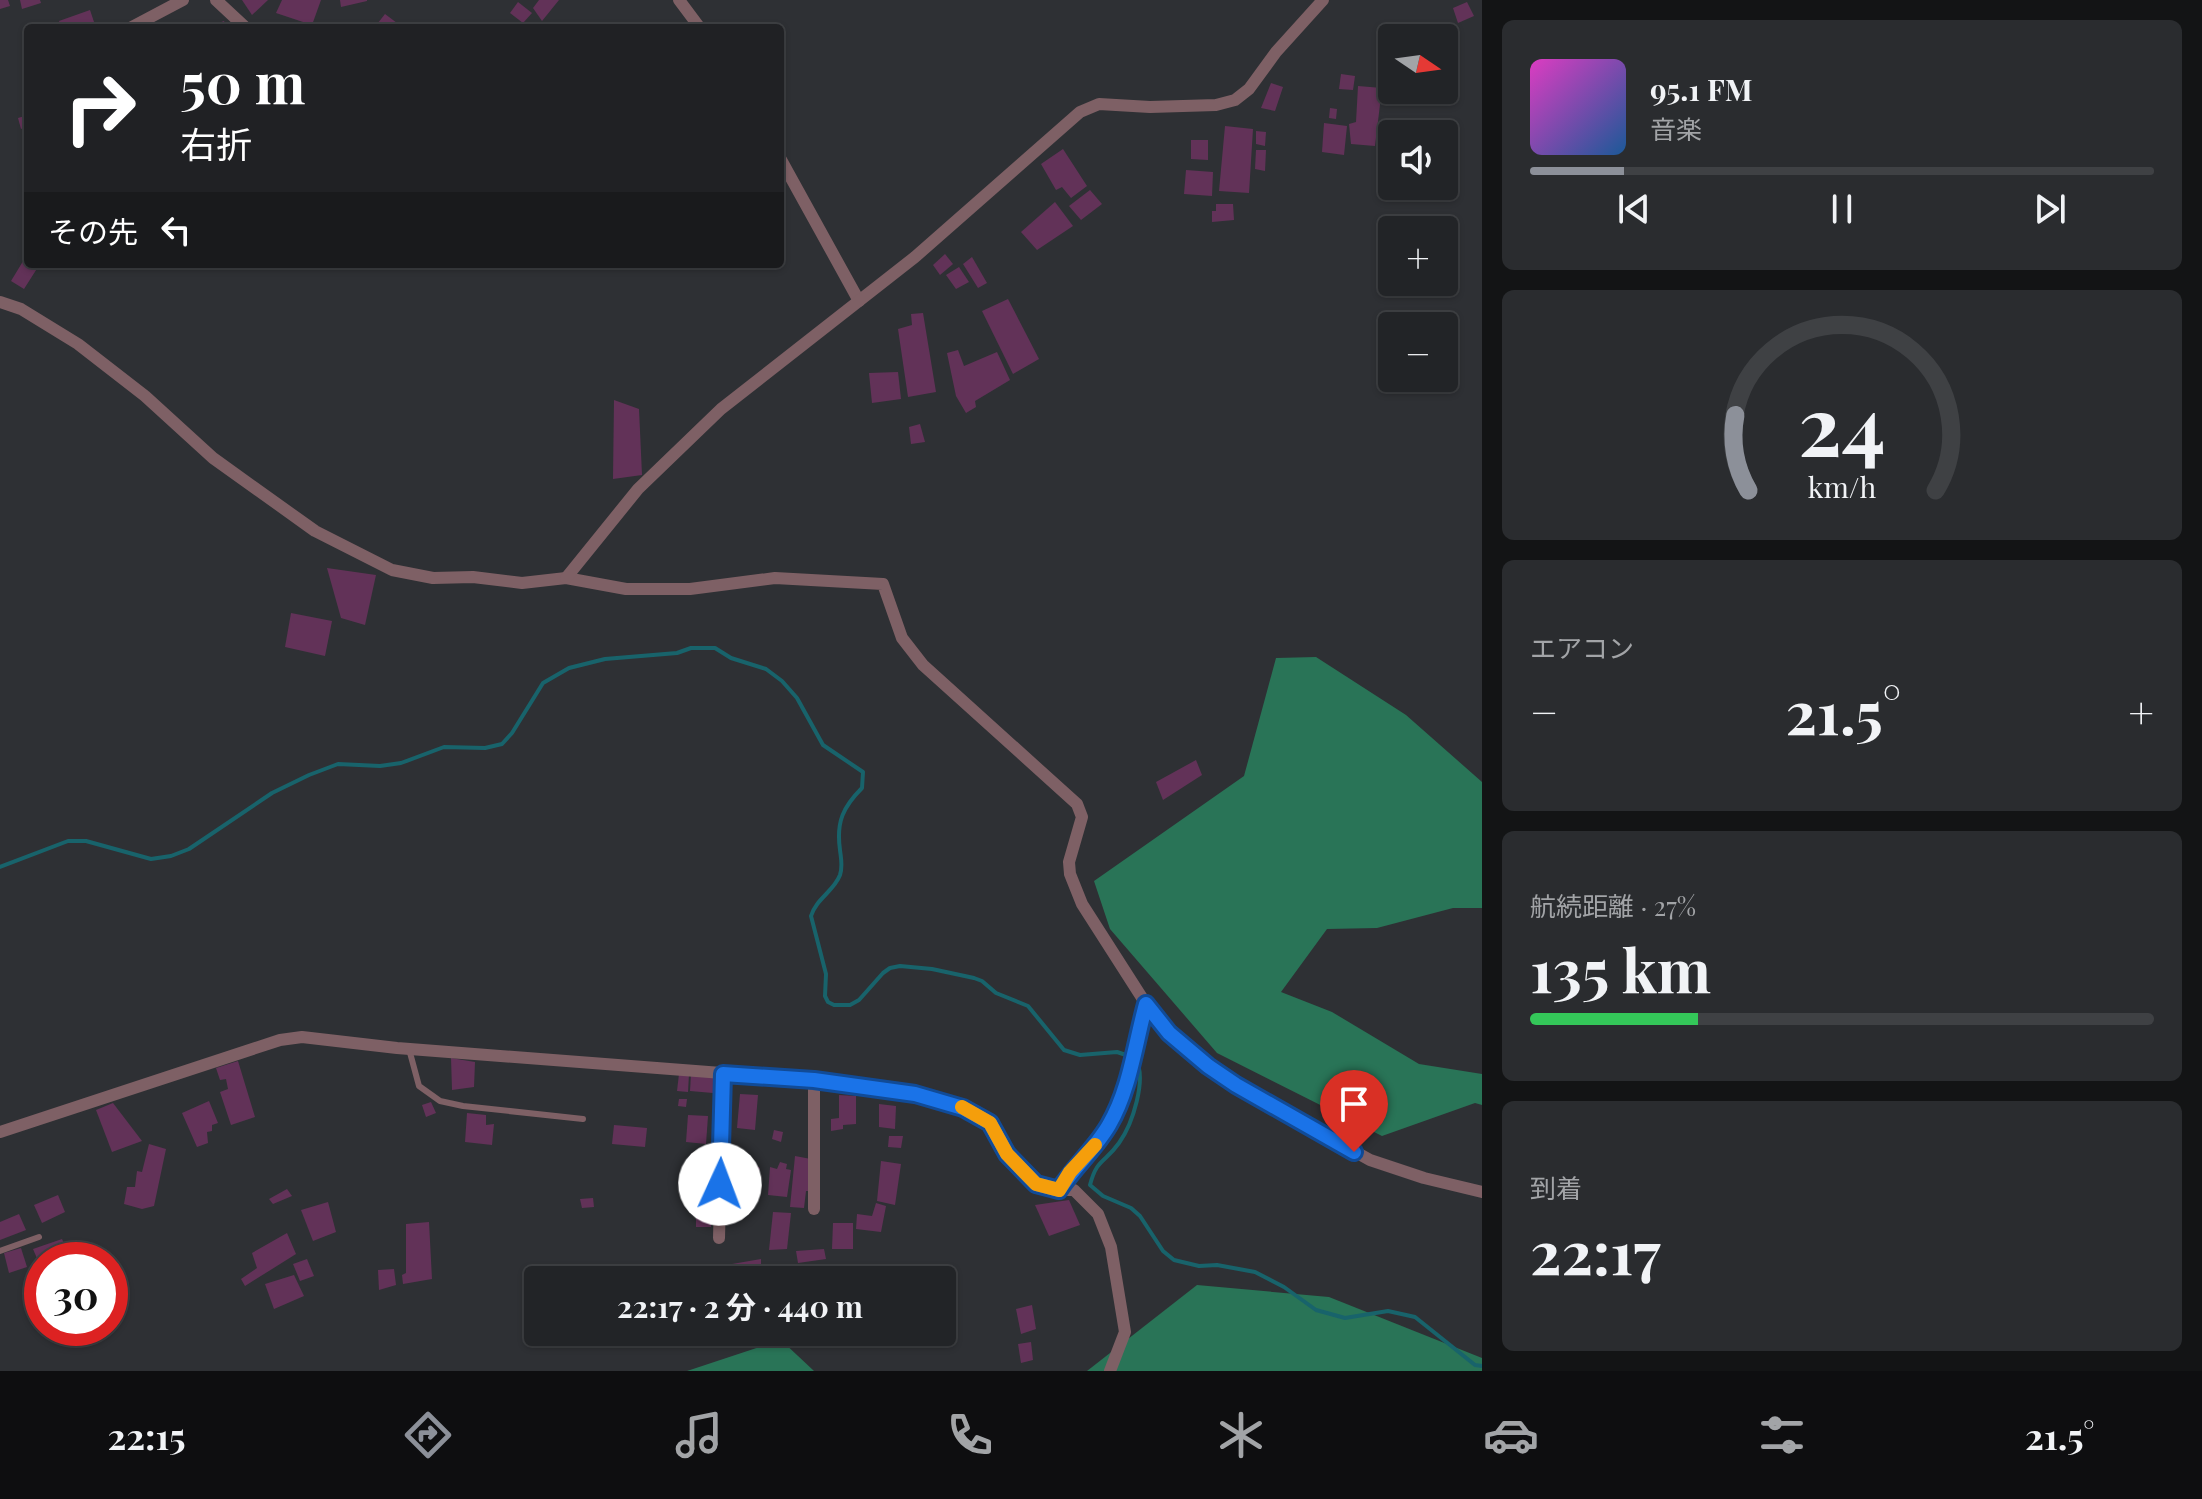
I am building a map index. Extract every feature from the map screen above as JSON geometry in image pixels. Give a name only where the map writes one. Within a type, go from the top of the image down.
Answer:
[{"type":"street","points":[[138,24],[183,0]]},
{"type":"street","points":[[216,0],[242,24]]},
{"type":"street","points":[[679,0],[697,24]]},
{"type":"street","points":[[566,578],[638,489],[680,446],[733,398],[972,209],[1080,112],[1099,104],[1150,107],[1216,105],[1235,100],[1249,89],[1276,52],[1323,0]]},
{"type":"street","points":[[784,165],[859,301]]},
{"type":"street","points":[[0,302],[21,309],[78,344],[145,396],[213,458],[315,531],[392,570],[433,578],[473,577],[522,583],[566,578],[626,589],[690,589],[775,578],[883,584],[902,638],[910,651],[1077,804],[1082,817],[1071,846],[1070,874],[1082,904],[1146,1004],[1169,1033],[1208,1066],[1338,1144],[1401,1171],[1482,1192]]},
{"type":"street","points":[[1059,1190],[1110,1123],[1121,1098],[1146,1004]]},
{"type":"street","points":[[0,1132],[280,1040],[302,1037],[409,1049],[814,1080],[915,1094],[963,1108],[990,1123],[1007,1154],[1036,1184],[1074,1190],[1098,1214],[1111,1247],[1125,1332],[1110,1371]]},
{"type":"street","points":[[719,1238],[723,1074]]},
{"type":"street","points":[[814,1080],[814,1209]]},
{"type":"lane","points":[[409,1049],[419,1086],[440,1101],[583,1119]]},
{"type":"lane","points":[[0,1251],[39,1237]]},
{"type":"green space","points":[[1316,657],[1406,715],[1482,782],[1482,908],[1453,908],[1377,928],[1327,929],[1281,992],[1332,1012],[1419,1064],[1482,1074],[1482,1105],[1475,1103],[1382,1136],[1217,1053],[1110,929],[1094,881],[1244,776],[1276,658]]},
{"type":"green space","points":[[1197,1285],[1329,1297],[1482,1358],[1482,1371],[1087,1371]]},
{"type":"green space","points":[[763,1346],[787,1346],[814,1371],[687,1371]]},
{"type":"building","points":[[0,0],[8,0],[10,6],[0,9]]},
{"type":"building","points":[[20,0],[40,0],[41,3],[22,9]]},
{"type":"building","points":[[242,0],[268,0],[252,15]]},
{"type":"building","points":[[282,0],[321,0],[312,24],[276,13]]},
{"type":"building","points":[[340,0],[367,0],[367,1],[341,7]]},
{"type":"building","points":[[539,0],[559,0],[542,21],[533,8]]},
{"type":"building","points":[[518,2],[532,13],[523,23],[510,13]]},
{"type":"building","points":[[1467,2],[1474,16],[1458,23],[1453,8]]},
{"type":"building","points":[[90,10],[95,24],[60,24],[59,21]]},
{"type":"building","points":[[385,14],[397,23],[396,24],[377,24]]},
{"type":"building","points":[[1341,74],[1355,76],[1353,90],[1339,89]]},
{"type":"building","points":[[1271,83],[1283,87],[1275,111],[1261,108]]},
{"type":"building","points":[[1358,86],[1378,88],[1380,104],[1375,146],[1351,144],[1349,124],[1356,122]]},
{"type":"building","points":[[1330,108],[1337,109],[1336,119],[1329,118]]},
{"type":"building","points":[[24,116],[24,128],[21,129],[18,118]]},
{"type":"building","points":[[1324,123],[1347,126],[1344,155],[1322,152]]},
{"type":"building","points":[[1225,126],[1253,129],[1249,193],[1219,191]]},
{"type":"building","points":[[1256,131],[1266,132],[1265,146],[1256,144]]},
{"type":"building","points":[[1191,140],[1208,140],[1208,160],[1191,159]]},
{"type":"building","points":[[1063,149],[1087,186],[1071,198],[1062,187],[1056,190],[1041,164]]},
{"type":"building","points":[[1256,150],[1266,150],[1265,171],[1255,169]]},
{"type":"building","points":[[1186,170],[1213,172],[1212,196],[1184,194]]},
{"type":"building","points":[[1090,190],[1102,204],[1081,220],[1069,206]]},
{"type":"building","points":[[1055,202],[1073,226],[1037,250],[1021,232]]},
{"type":"building","points":[[1216,204],[1233,204],[1234,220],[1212,222]]},
{"type":"building","points":[[945,254],[953,264],[940,275],[933,265]]},
{"type":"building","points":[[972,257],[987,283],[978,288],[963,264]]},
{"type":"building","points":[[24,260],[24,268],[37,268],[24,289],[11,281]]},
{"type":"building","points":[[959,267],[969,282],[956,289],[946,275]]},
{"type":"building","points":[[1008,299],[1039,359],[1013,374],[982,311]]},
{"type":"building","points":[[923,313],[936,392],[908,397],[898,329],[912,325],[911,314]]},
{"type":"building","points":[[958,350],[964,366],[997,352],[1010,380],[975,401],[976,407],[966,413],[956,396],[947,353]]},
{"type":"building","points":[[898,372],[901,399],[872,403],[869,373]]},
{"type":"building","points":[[614,400],[639,409],[642,475],[613,479]]},
{"type":"building","points":[[920,424],[925,442],[911,444],[909,427]]},
{"type":"building","points":[[327,568],[376,575],[365,625],[341,618]]},
{"type":"building","points":[[291,613],[332,621],[325,656],[285,647]]},
{"type":"building","points":[[1196,760],[1202,775],[1163,800],[1156,782]]},
{"type":"building","points":[[451,1058],[475,1062],[474,1087],[452,1090]]},
{"type":"building","points":[[238,1061],[255,1117],[231,1125],[220,1092],[228,1089],[226,1079],[220,1080],[216,1068]]},
{"type":"building","points":[[679,1074],[689,1074],[688,1092],[677,1091]]},
{"type":"building","points":[[691,1074],[713,1076],[713,1093],[690,1091]]},
{"type":"building","points":[[740,1094],[758,1095],[755,1130],[737,1128]]},
{"type":"building","points":[[839,1095],[856,1096],[856,1124],[843,1125],[843,1129],[831,1131],[831,1119],[839,1118]]},
{"type":"building","points":[[679,1099],[687,1099],[686,1107],[678,1106]]},
{"type":"building","points":[[209,1101],[218,1123],[207,1132],[208,1143],[197,1147],[182,1113]]},
{"type":"building","points":[[431,1102],[436,1113],[426,1117],[422,1105]]},
{"type":"building","points":[[113,1103],[142,1141],[112,1152],[96,1110]]},
{"type":"building","points":[[879,1104],[896,1106],[895,1129],[879,1127]]},
{"type":"building","points":[[467,1113],[486,1115],[486,1125],[494,1124],[492,1145],[465,1142]]},
{"type":"building","points":[[688,1115],[708,1116],[706,1144],[686,1142]]},
{"type":"building","points":[[614,1125],[647,1128],[645,1147],[612,1144]]},
{"type":"building","points":[[774,1130],[783,1132],[781,1142],[772,1139]]},
{"type":"building","points":[[889,1136],[903,1136],[901,1148],[888,1147]]},
{"type":"building","points":[[149,1144],[166,1149],[154,1206],[142,1209],[124,1204],[127,1187],[135,1187],[137,1171],[142,1172]]},
{"type":"building","points":[[795,1156],[811,1159],[811,1191],[806,1191],[804,1208],[790,1207]]},
{"type":"building","points":[[743,1158],[760,1168],[749,1193],[732,1180]]},
{"type":"building","points":[[690,1159],[705,1159],[705,1177],[691,1176]]},
{"type":"building","points":[[881,1161],[901,1164],[895,1205],[877,1201]]},
{"type":"building","points":[[780,1162],[787,1164],[786,1169],[791,1170],[787,1197],[768,1195],[770,1167],[777,1169]]},
{"type":"building","points":[[287,1189],[292,1196],[273,1204],[269,1199]]},
{"type":"building","points":[[58,1195],[65,1212],[42,1223],[34,1205]]},
{"type":"building","points":[[593,1198],[594,1207],[582,1208],[580,1199]]},
{"type":"building","points":[[696,1198],[711,1199],[711,1227],[696,1227]]},
{"type":"building","points":[[1069,1200],[1080,1225],[1049,1236],[1035,1205]]},
{"type":"building","points":[[328,1202],[336,1232],[313,1241],[301,1210]]},
{"type":"building","points":[[876,1203],[886,1206],[881,1232],[856,1229],[857,1214],[872,1216]]},
{"type":"building","points":[[773,1212],[791,1213],[787,1249],[769,1250]]},
{"type":"building","points":[[19,1214],[26,1230],[0,1240],[0,1222]]},
{"type":"building","points":[[429,1222],[432,1279],[403,1284],[402,1275],[406,1273],[406,1224]]},
{"type":"building","points":[[833,1223],[853,1223],[853,1249],[832,1249]]},
{"type":"building","points":[[287,1233],[296,1254],[245,1286],[241,1279],[257,1268],[252,1253]]},
{"type":"building","points":[[21,1248],[24,1268],[9,1273],[4,1253]]},
{"type":"building","points":[[824,1249],[826,1259],[798,1263],[796,1251]]},
{"type":"building","points":[[307,1259],[314,1276],[300,1281],[293,1264]]},
{"type":"building","points":[[761,1259],[761,1266],[732,1264]]},
{"type":"building","points":[[394,1269],[396,1285],[379,1290],[378,1270]]},
{"type":"building","points":[[294,1275],[304,1296],[274,1309],[265,1284]]},
{"type":"building","points":[[1032,1305],[1036,1329],[1021,1334],[1016,1309]]},
{"type":"building","points":[[1031,1342],[1033,1360],[1021,1363],[1018,1344]]},
{"type":"waterway","points":[[0,867],[68,841],[86,841],[151,859],[171,856],[189,849],[272,793],[338,764],[380,766],[401,763],[444,747],[485,748],[502,744],[543,683],[569,668],[605,659],[715,648],[731,658],[766,669],[782,681],[797,698],[823,745],[863,772],[862,788],[850,802],[840,823],[840,875],[811,916],[826,974],[825,996],[828,1002],[850,1005],[859,1000],[890,968],[932,969],[982,981],[996,993],[1028,1006],[1064,1050],[1080,1055],[1117,1052],[1135,1058],[1140,1077],[1133,1113],[1124,1135],[1099,1165],[1090,1185],[1103,1196],[1131,1208],[1140,1216],[1163,1251],[1174,1260],[1199,1266],[1217,1265],[1255,1272],[1284,1287],[1316,1310],[1345,1318],[1388,1311],[1415,1317],[1475,1365],[1482,1366]]},
{"type":"slow traffic","points":[[962,1107],[990,1123],[1007,1154],[1036,1184],[1059,1190],[1070,1172],[1095,1145]]},
{"type":"route","points":[[720,1184],[723,1074],[814,1080],[915,1094],[963,1108],[990,1123],[1007,1154],[1036,1184],[1059,1190],[1070,1172],[1102,1137],[1116,1111],[1146,1004],[1169,1033],[1208,1066],[1354,1152]]}]
